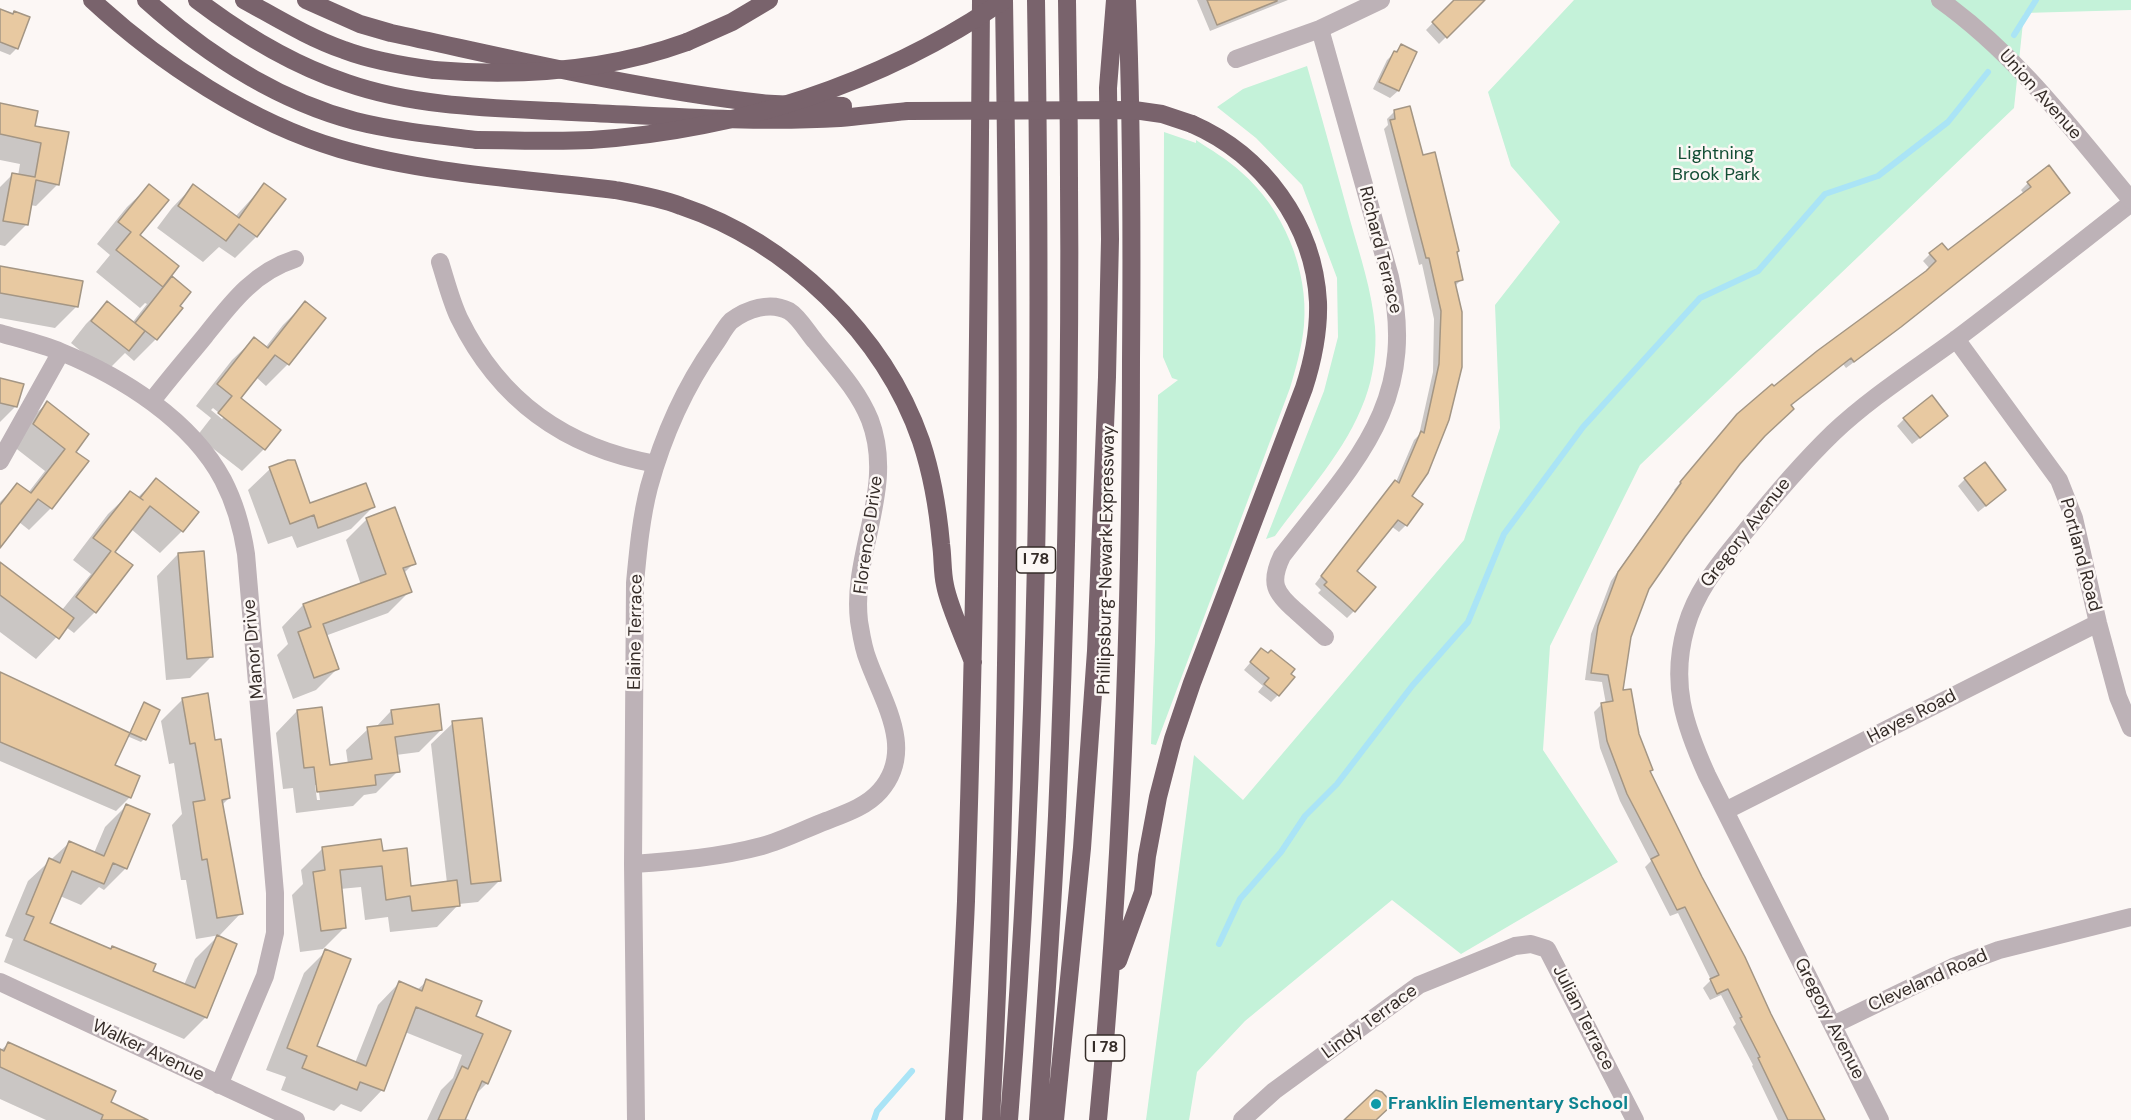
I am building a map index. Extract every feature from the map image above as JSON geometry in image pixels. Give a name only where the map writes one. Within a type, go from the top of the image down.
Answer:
[{"type":"highway","points":[[92,0],[153,49],[211,89],[270,122],[305,136],[339,148],[407,163],[615,190],[649,197],[715,219],[773,253],[824,294],[850,322],[892,378],[908,409],[930,474],[938,515],[945,586],[973,662]]},
{"type":"highway","points":[[146,0],[219,58],[262,84],[330,114],[422,134],[477,140],[543,142],[614,138],[684,129],[754,114],[820,93],[888,66],[953,32],[1004,0]]},
{"type":"highway","points":[[197,0],[244,33],[309,68],[367,89],[428,101],[549,111],[720,118],[839,118],[908,111]]},
{"type":"highway","points":[[244,0],[307,34],[345,50],[398,65],[497,74],[575,68],[632,59],[687,42],[732,22],[769,0]]},
{"type":"highway","points":[[253,0],[271,15]]},
{"type":"highway","points":[[306,0],[360,24],[391,33],[671,90],[763,103],[908,111],[1134,110],[1162,114],[1192,124],[1221,139],[1247,158],[1271,182],[1290,209],[1304,239],[1314,271],[1318,303],[1314,352],[1304,388],[1173,739],[1158,797],[1143,892],[1112,976]]},
{"type":"highway","points":[[954,1120],[966,904],[973,662],[981,0]]},
{"type":"highway","points":[[991,1120],[999,961],[1007,673],[1008,363],[1004,0]]},
{"type":"highway","name":"I 78","points":[[1009,1120],[1026,874],[1035,619],[1039,365],[1036,0]]},
{"type":"highway","name":"I 78","points":[[1038,1120],[1057,817],[1064,608],[1069,329],[1067,0]]},
{"type":"highway","points":[[1056,1120],[1083,848],[1096,651],[1110,239],[1108,88],[1115,0]]},
{"type":"highway","name":"Phillipsburg-Newark Expressway","points":[[1098,1120],[1112,976],[1123,748],[1131,454],[1131,172],[1127,0]]},
{"type":"street","points":[[1236,59],[1320,29],[1381,0]]},
{"type":"street","name":"Union Avenue","points":[[1940,0],[1963,16],[2012,61],[2052,104],[2131,202]]},
{"type":"street","name":"Richard Terrace","points":[[1320,29],[1390,277],[1395,298],[1398,330],[1398,353],[1394,379],[1376,428],[1359,456],[1282,556],[1275,574],[1280,597],[1325,637]]},
{"type":"street","name":"Gregory Avenue","points":[[1880,1120],[1692,743],[1680,699],[1678,681],[1681,646],[1690,612],[1717,565],[1786,482],[1834,432],[1872,399],[1956,339],[2131,202]]},
{"type":"street","points":[[152,401],[243,290],[262,274],[295,259]]},
{"type":"street","points":[[440,262],[458,316],[470,339],[483,361],[518,400],[538,416],[582,443],[623,457],[656,464]]},
{"type":"street","name":"Elaine Terrace","points":[[636,1120],[633,864],[635,583],[639,536],[648,490],[662,445],[680,402],[703,361],[729,323],[750,309],[771,306],[790,312],[849,383]]},
{"type":"street","name":"Manor Drive","points":[[0,333],[61,352],[125,384],[152,401],[188,434],[222,479],[241,525],[246,554],[275,893],[275,933],[265,976],[219,1084]]},
{"type":"street","name":"Portland Road","points":[[1956,339],[2059,480],[2074,518],[2118,697],[2131,728]]},
{"type":"street","points":[[0,461],[61,352]]},
{"type":"street","name":"Florence Drive","points":[[633,864],[681,861],[763,846],[869,801],[880,791],[894,765],[897,751],[894,722],[866,656],[859,619],[859,588],[879,478],[878,450],[869,418],[849,383]]},
{"type":"street","name":"Hayes Road","points":[[1725,811],[2098,623]]},
{"type":"street","name":"Cleveland Road","points":[[1833,1025],[1953,967],[1999,950],[2131,917]]},
{"type":"street","name":"Lindy Terrace","points":[[1242,1120],[1274,1091],[1419,985],[1515,946],[1531,944],[1547,949]]},
{"type":"street","name":"Julian Terrace","points":[[1547,949],[1635,1120]]},
{"type":"street","name":"Walker Avenue","points":[[0,982],[296,1120]]},
{"type":"green space","name":"Lightning Brook Park","points":[[1574,0],[2131,0],[2131,10],[2024,13],[2014,108],[1640,465],[1550,646],[1543,750],[1618,862],[1461,954],[1392,900],[1245,1021],[1197,1072],[1189,1120],[1146,1120],[1194,755],[1243,800],[1464,540],[1500,428],[1495,305],[1560,222],[1511,166],[1488,92]]},
{"type":"green space","points":[[1307,66],[1362,260],[1375,327],[1375,354],[1368,391],[1357,418],[1337,454],[1275,536],[1266,539],[1324,391],[1338,337],[1337,278],[1302,185],[1256,138],[1217,107],[1243,89]]},
{"type":"green space","points":[[1164,132],[1196,143],[1196,140],[1241,172],[1269,203],[1281,222],[1297,262],[1302,283],[1304,325],[1297,365],[1290,388],[1156,745],[1151,744],[1155,641],[1158,395],[1178,380],[1172,378],[1163,357]]},
{"type":"building","points":[[1207,0],[1277,0],[1277,1],[1217,25]]},
{"type":"building","points":[[1454,0],[1485,0],[1447,38],[1432,22]]},
{"type":"building","points":[[0,9],[30,17],[18,49],[0,42]]},
{"type":"building","points":[[1401,44],[1417,52],[1399,91],[1379,82],[1394,51],[1397,52]]},
{"type":"building","points":[[0,103],[38,111],[35,126],[69,132],[59,185],[36,180],[28,225],[3,221],[12,173],[35,177],[41,143],[0,134]]},
{"type":"building","points":[[1410,106],[1423,155],[1435,152],[1459,251],[1457,252],[1463,280],[1455,282],[1462,312],[1462,367],[1449,420],[1428,473],[1412,496],[1423,504],[1407,526],[1398,520],[1357,571],[1376,587],[1355,612],[1324,585],[1327,582],[1321,576],[1395,480],[1399,483],[1421,431],[1424,433],[1439,364],[1441,311],[1429,258],[1426,258],[1390,120],[1395,119],[1394,110]]},
{"type":"building","points":[[2049,165],[2070,193],[1901,327],[1854,362],[1851,358],[1791,405],[1794,409],[1740,464],[1649,589],[1631,637],[1623,690],[1631,689],[1639,734],[1653,770],[1650,771],[1825,1120],[1788,1120],[1728,989],[1717,994],[1710,979],[1719,975],[1685,907],[1677,910],[1651,859],[1659,855],[1627,794],[1607,741],[1601,703],[1613,701],[1608,675],[1591,673],[1598,626],[1618,572],[1680,482],[1737,414],[1772,384],[1774,386],[1817,351],[1926,271],[1936,261],[1929,253],[1942,243],[1948,250],[2031,187],[2027,182]]},
{"type":"building","points":[[264,183],[286,199],[257,237],[239,224],[226,241],[178,206],[193,184],[239,218]]},
{"type":"building","points":[[149,184],[169,200],[140,235],[179,266],[163,287],[116,250],[131,232],[118,222]]},
{"type":"building","points":[[0,266],[83,281],[78,307],[0,293]]},
{"type":"building","points":[[172,276],[191,292],[180,306],[183,308],[157,340],[135,323]]},
{"type":"building","points":[[107,301],[145,331],[129,351],[91,321]]},
{"type":"building","points":[[305,301],[326,318],[289,365],[275,355],[241,398],[281,430],[265,450],[218,413],[232,396],[217,384],[254,337],[268,348]]},
{"type":"building","points":[[0,378],[24,384],[17,407],[0,403]]},
{"type":"building","points":[[1932,395],[1948,416],[1920,438],[1903,418]]},
{"type":"building","points":[[47,401],[89,434],[76,452],[89,461],[52,509],[38,499],[0,548],[0,505],[17,483],[31,493],[65,449],[33,424]]},
{"type":"building","points":[[288,460],[295,460],[310,503],[366,483],[375,507],[318,528],[314,515],[290,524],[269,467]]},
{"type":"building","points":[[1985,462],[2006,490],[1986,506],[1964,478]]},
{"type":"building","points":[[156,478],[199,512],[183,532],[150,506],[115,552],[133,565],[96,613],[76,597],[111,551],[93,538],[130,491],[140,498]]},
{"type":"building","points":[[395,507],[416,564],[403,568],[412,592],[323,624],[339,669],[314,678],[298,632],[311,627],[303,604],[386,574],[366,518]]},
{"type":"building","points":[[204,551],[213,657],[187,659],[178,553]]},
{"type":"building","points":[[0,562],[74,618],[59,639],[0,595]]},
{"type":"building","points":[[1261,648],[1268,653],[1271,650],[1295,669],[1291,674],[1295,677],[1279,696],[1264,684],[1269,678],[1250,662]]},
{"type":"building","points":[[0,672],[130,733],[115,765],[140,776],[131,798],[0,742]]},
{"type":"building","points":[[208,693],[215,740],[221,739],[230,798],[222,800],[243,914],[217,918],[207,859],[202,860],[193,802],[205,800],[195,743],[190,744],[182,698]]},
{"type":"building","points":[[144,702],[160,710],[146,740],[130,733]]},
{"type":"building","points":[[439,704],[442,730],[395,737],[400,772],[375,775],[376,785],[317,792],[314,767],[304,768],[297,710],[322,707],[330,765],[372,759],[367,727],[393,724],[391,710]]},
{"type":"building","points":[[482,718],[501,881],[471,884],[452,721]]},
{"type":"building","points":[[126,804],[150,814],[127,869],[113,863],[104,884],[72,871],[50,923],[111,949],[112,946],[156,964],[153,971],[195,988],[217,935],[237,944],[207,1018],[24,940],[34,917],[26,914],[49,858],[60,863],[69,841],[104,856]]},
{"type":"building","points":[[381,839],[383,851],[407,848],[411,886],[457,880],[460,906],[412,911],[410,896],[386,900],[382,866],[340,870],[346,928],[321,931],[313,872],[325,870],[322,847]]},
{"type":"building","points":[[325,949],[351,959],[317,1046],[366,1066],[399,981],[422,991],[426,979],[482,1001],[476,1016],[511,1031],[488,1084],[482,1081],[465,1120],[438,1120],[462,1066],[468,1069],[483,1034],[416,1007],[384,1091],[360,1082],[357,1090],[302,1068],[307,1056],[287,1048]]},
{"type":"building","points":[[8,1042],[116,1091],[111,1102],[148,1120],[101,1120],[103,1115],[0,1067],[0,1049],[4,1051]]},
{"type":"building","name":"Franklin Elementary School","points":[[1376,1090],[1382,1092],[1393,1104],[1376,1120],[1344,1120]]},
{"type":"waterway","points":[[2014,35],[2036,0]]},
{"type":"waterway","points":[[1219,944],[1240,899],[1281,852],[1305,816],[1337,784],[1412,686],[1468,622],[1504,534],[1583,427],[1700,298],[1758,271],[1825,194],[1878,176],[1948,122],[1988,72]]},
{"type":"waterway","points":[[874,1120],[877,1111],[912,1071]]},
{"type":"place","name":"Franklin Elementary School","points":[[1376,1104]]}]
